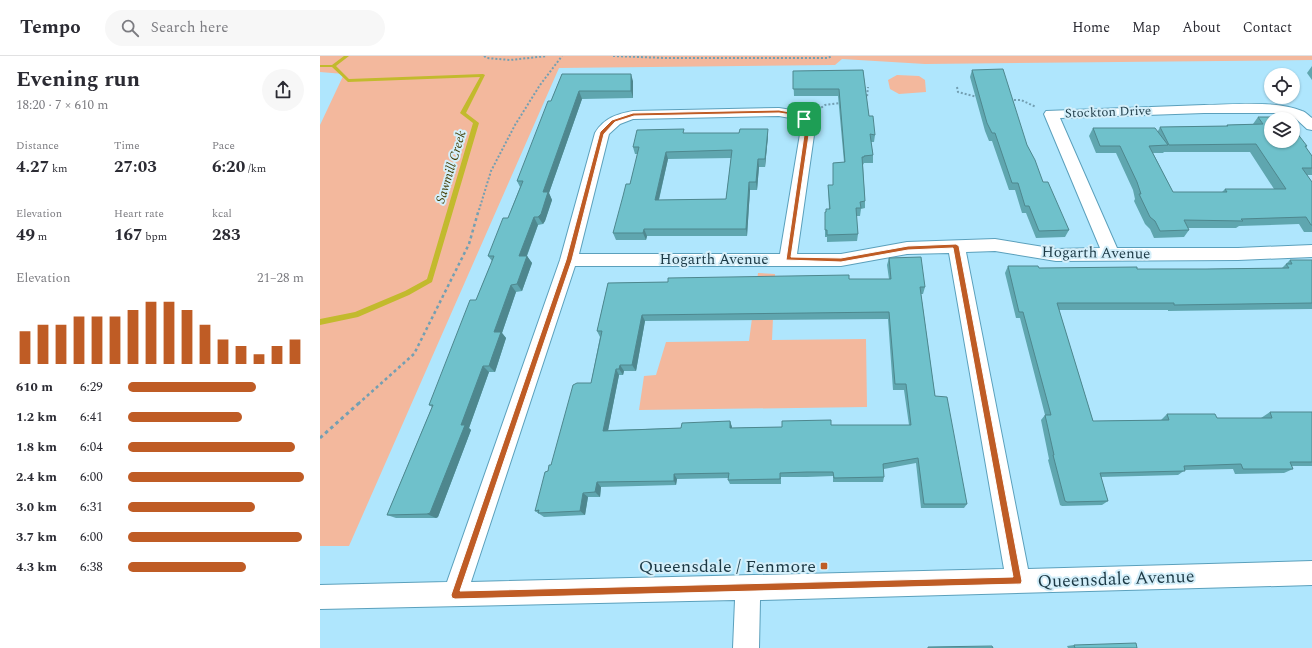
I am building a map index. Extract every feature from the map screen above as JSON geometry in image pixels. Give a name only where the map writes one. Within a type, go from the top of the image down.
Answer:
[{"type":"street","name":"Stockton Drive","points":[[1111,254],[1051,114],[1204,109],[1278,109],[1299,114],[1312,126]]},
{"type":"street","points":[[455,595],[569,260],[602,133],[614,121],[633,115],[779,112],[793,114],[804,119],[808,128],[788,259]]},
{"type":"street","name":"Hogarth Avenue","points":[[569,260],[841,260],[908,248],[995,245],[1056,255],[1238,254],[1312,251]]},
{"type":"street","points":[[956,246],[1018,581]]},
{"type":"street","name":"Queensdale Avenue","points":[[320,597],[748,588],[1312,573]]},
{"type":"street","points":[[746,648],[748,588]]},
{"type":"path","points":[[484,56],[487,58],[510,60],[547,56]]},
{"type":"path","points":[[320,438],[414,354],[469,244],[491,171],[536,91],[562,56]]},
{"type":"path","points":[[613,56],[665,58],[828,58],[832,56]]},
{"type":"path","points":[[862,99],[867,97],[868,87]]},
{"type":"path","points":[[957,87],[958,92],[984,98]]},
{"type":"path","points":[[1006,99],[1021,100],[1051,114]]},
{"type":"path","points":[[804,119],[825,105],[841,102]]},
{"type":"shaded area","points":[[320,56],[1312,56],[1312,60],[925,64],[842,59],[835,65],[559,68],[349,546],[320,546],[320,125],[344,74],[320,72]]},
{"type":"shaded area","points":[[897,75],[919,76],[925,80],[926,92],[899,94],[890,89],[888,80]]},
{"type":"shaded area","points":[[758,273],[775,274],[772,340],[866,339],[867,407],[639,410],[644,376],[656,375],[666,342],[749,341]]},
{"type":"building","points":[[1003,69],[1027,145],[1035,160],[1043,182],[1048,182],[1069,230],[1039,231],[1029,206],[1025,206],[1018,183],[1012,183],[995,133],[992,133],[987,123],[972,70]]},
{"type":"building","points":[[863,70],[869,116],[873,116],[875,135],[870,134],[873,155],[862,157],[865,201],[860,202],[861,208],[856,208],[858,234],[827,235],[827,230],[825,230],[825,212],[826,209],[830,209],[828,185],[833,185],[833,163],[845,162],[839,89],[793,89],[793,71]]},
{"type":"building","points":[[562,74],[631,74],[631,91],[579,91],[543,192],[548,192],[541,214],[538,217],[534,217],[519,256],[527,256],[517,284],[511,285],[494,332],[501,332],[489,366],[483,366],[461,425],[465,425],[430,513],[387,515],[433,405],[429,405],[470,300],[476,300],[494,256],[488,256],[503,218],[508,218],[523,181],[517,181],[548,101],[551,101]]},
{"type":"building","points":[[1258,117],[1264,117],[1264,148],[1300,148],[1300,137],[1312,156],[1312,168],[1302,168],[1312,182],[1312,225],[1306,217],[1241,219],[1243,221],[1184,220],[1189,230],[1160,231],[1155,221],[1150,217],[1139,194],[1141,194],[1137,182],[1120,146],[1100,146],[1093,128],[1155,128],[1168,145],[1149,146],[1173,192],[1227,192],[1225,189],[1286,189],[1256,144],[1169,145],[1160,127],[1263,124]]},
{"type":"building","points":[[684,129],[683,133],[739,133],[740,129],[768,129],[765,159],[758,159],[756,182],[749,182],[746,229],[644,229],[643,233],[613,233],[626,184],[630,184],[639,147],[633,147],[637,130]],"holes":[[[732,150],[726,199],[655,200],[666,152]]]},
{"type":"building","points":[[921,257],[925,287],[920,287],[935,396],[947,397],[967,504],[924,504],[918,458],[883,464],[884,477],[834,478],[833,472],[807,472],[780,473],[780,479],[728,480],[729,473],[674,474],[674,481],[597,482],[595,492],[583,493],[580,511],[538,513],[539,510],[535,511],[545,472],[548,471],[549,465],[551,465],[573,385],[577,383],[591,383],[602,331],[597,331],[608,283],[668,282],[668,278],[849,275],[849,279],[891,279],[889,258]],"holes":[[[889,312],[895,384],[906,384],[911,425],[831,425],[831,420],[782,421],[782,427],[730,428],[730,421],[682,423],[681,428],[603,431],[616,369],[619,369],[620,365],[632,365],[642,315]]]},
{"type":"building","points":[[1290,260],[1312,260],[1312,303],[1174,305],[1174,303],[1057,303],[1093,421],[1169,420],[1167,414],[1215,414],[1217,418],[1272,418],[1270,412],[1312,412],[1312,462],[1290,462],[1293,469],[1243,469],[1241,464],[1184,466],[1185,471],[1100,473],[1108,501],[1065,501],[1053,455],[1045,415],[1051,415],[1023,312],[1019,312],[1008,266],[1038,266],[1039,268],[1137,267],[1137,269],[1289,268],[1286,264],[1292,264]]},
{"type":"building","points":[[1136,643],[1137,648],[1075,648],[1074,645]]},
{"type":"building","points":[[992,646],[993,648],[928,648],[928,647]]},
{"type":"waterway","name":"Sawmill Creek","points":[[333,66],[347,56]]},
{"type":"waterway","points":[[320,66],[333,66]]},
{"type":"waterway","name":"Sawmill Creek","points":[[320,322],[356,315],[407,293],[430,280],[476,123],[463,113],[483,75],[348,81],[333,66]]},
{"type":"place","name":"Queensdale / Fenmore","points":[[824,566]]},
{"type":"route","points":[[779,112],[793,114],[804,119],[808,128],[788,259],[841,260],[908,248],[956,246],[1018,581],[455,595],[569,260],[602,133],[614,121],[633,115],[779,112]]}]
